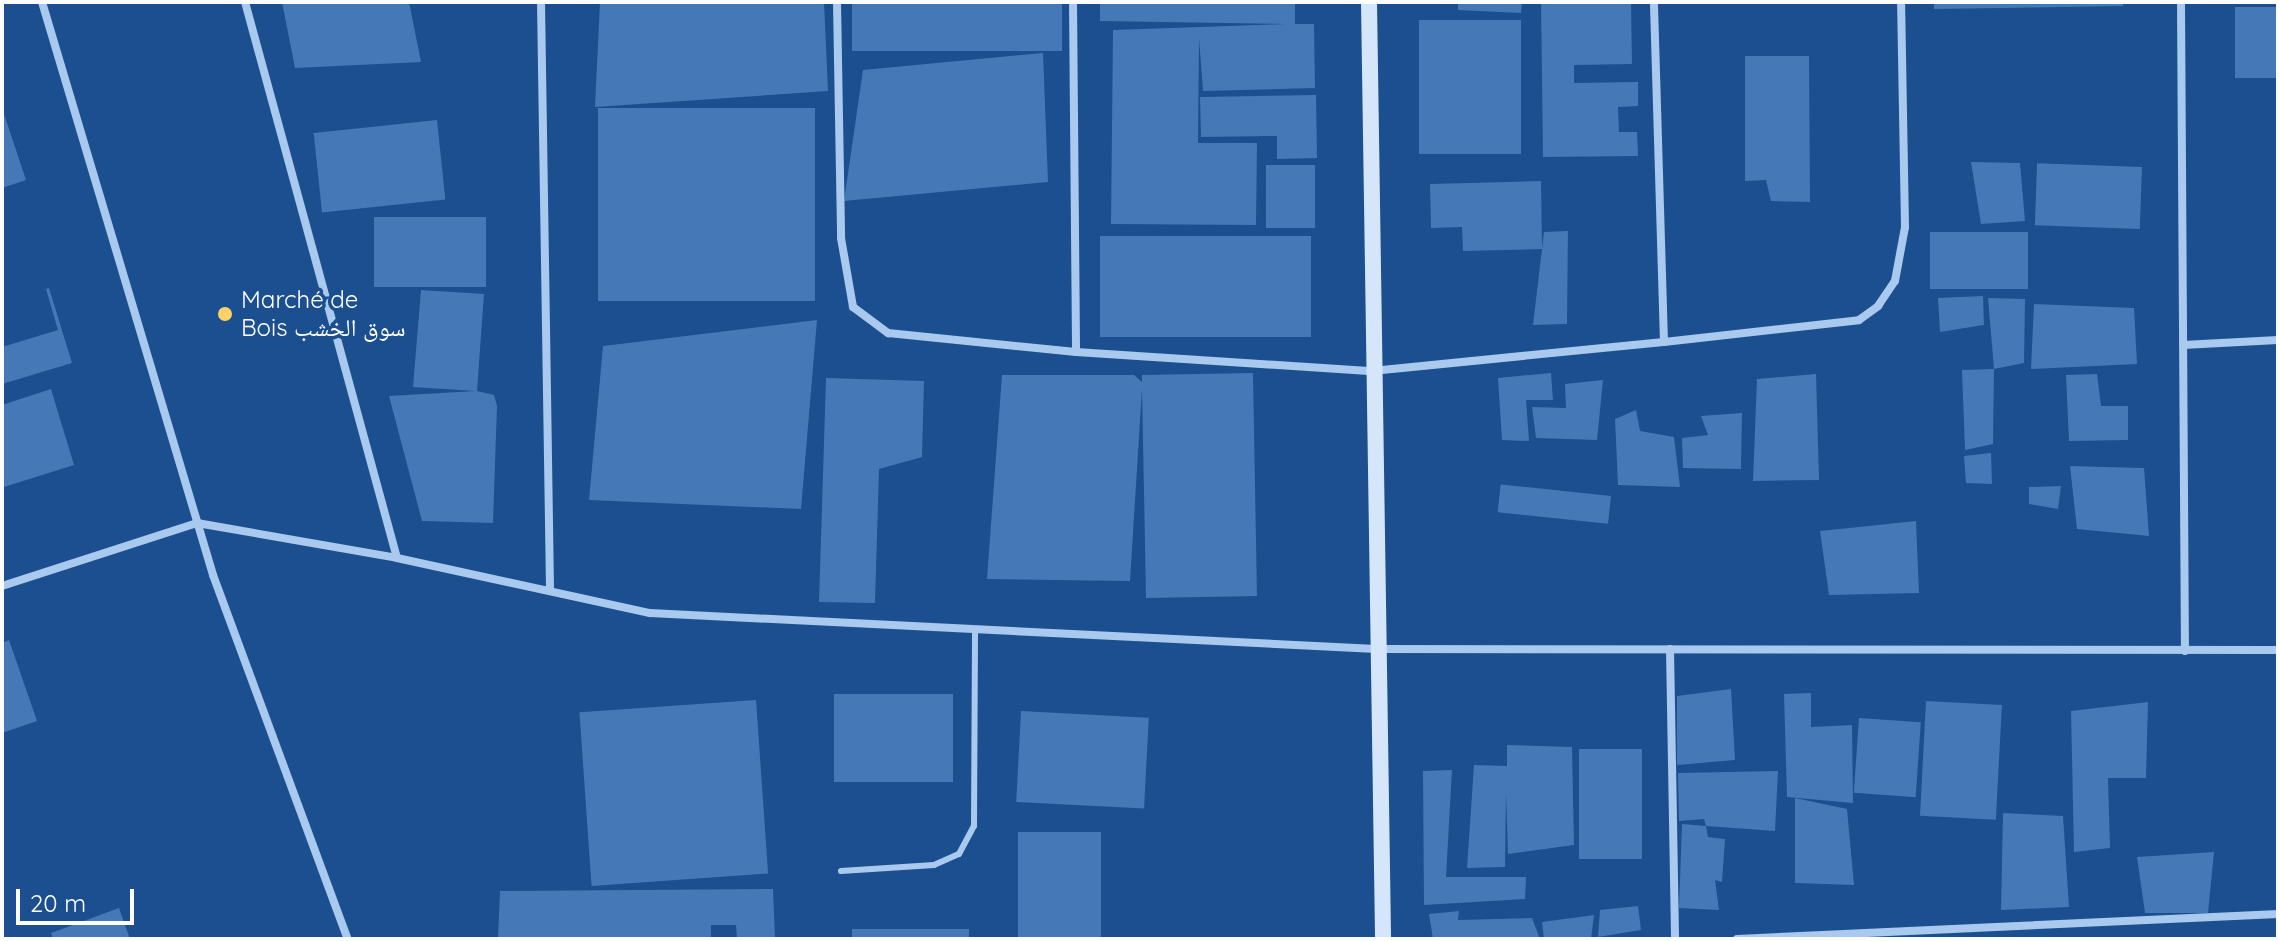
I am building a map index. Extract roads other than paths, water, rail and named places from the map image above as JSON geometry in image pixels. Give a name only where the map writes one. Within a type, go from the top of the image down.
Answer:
[{"type":"main road","points":[[1369,2],[1376,649],[1383,939]]},
{"type":"street","points":[[42,2],[197,523],[348,939]]},
{"type":"street","points":[[245,2],[397,558]]},
{"type":"street","points":[[541,2],[550,589]]},
{"type":"street","points":[[837,2],[841,238],[853,307],[888,333],[1076,352],[1372,371],[1859,320],[1878,306],[1895,281],[1905,227],[1901,2]]},
{"type":"street","points":[[1073,2],[1076,352]]},
{"type":"street","points":[[1654,2],[1664,342]]},
{"type":"street","points":[[2181,2],[2185,651]]},
{"type":"street","points":[[2183,345],[2278,340]]},
{"type":"street","points":[[2,586],[197,523],[397,558],[650,613],[1376,649],[2278,650]]},
{"type":"street","points":[[1670,649],[1675,939]]},
{"type":"street","points":[[1737,939],[2278,914]]},
{"type":"lane","points":[[841,871],[934,865],[959,854],[974,826],[975,631]]},
{"type":"place","name":"Marché de Bois سوق الخشب","points":[[225,314]]}]
